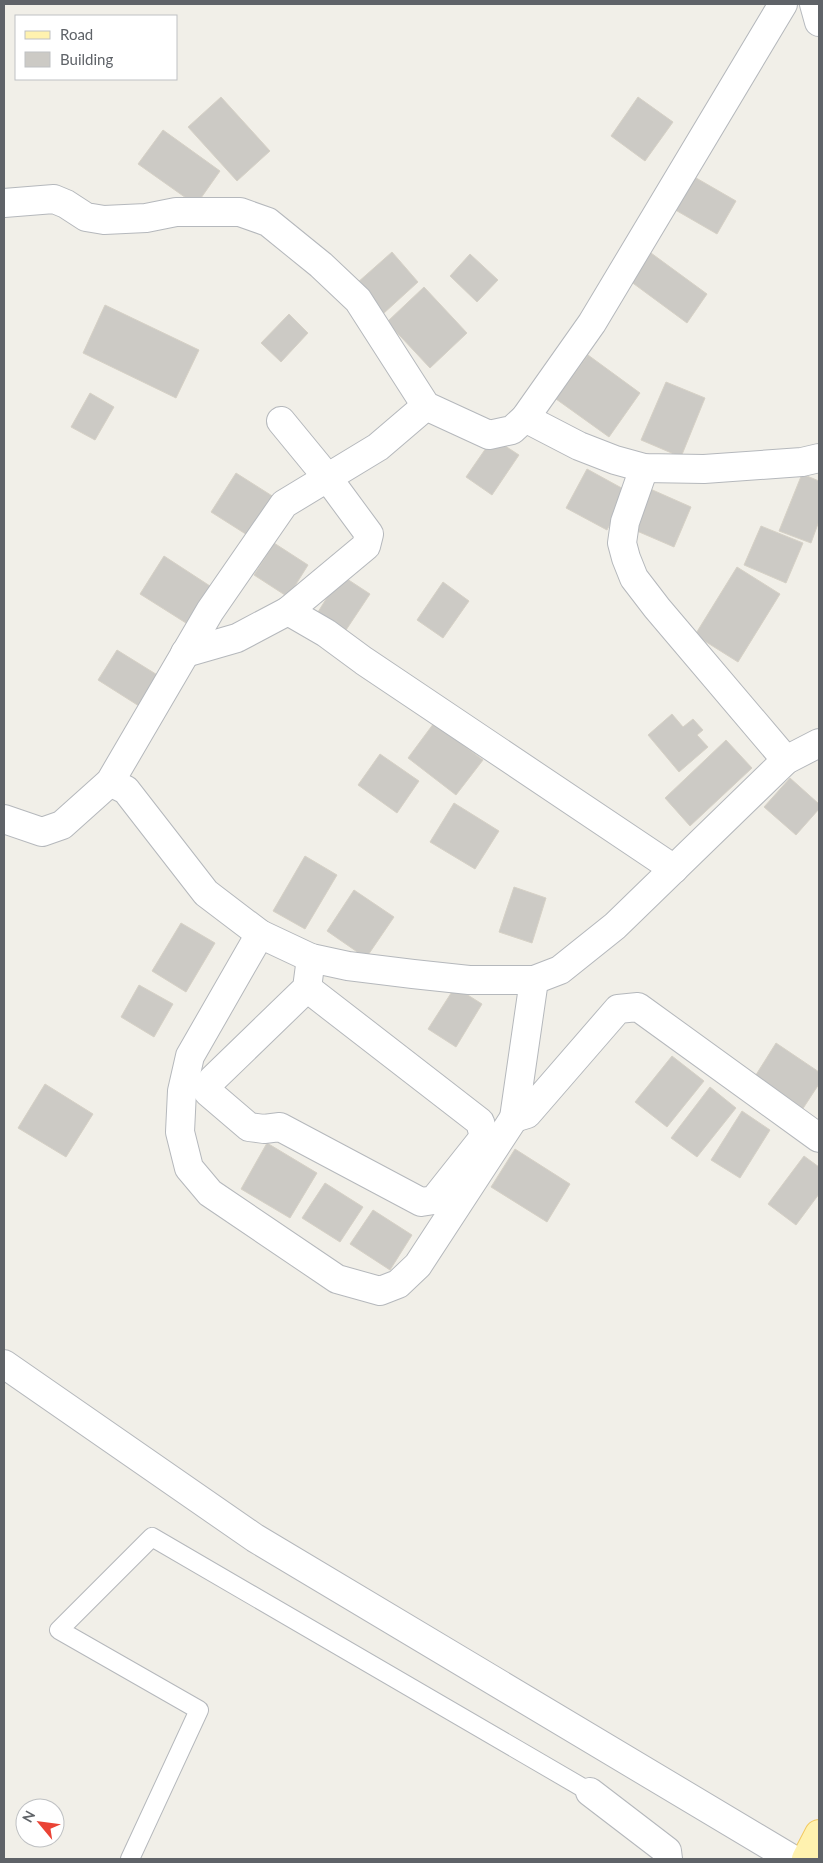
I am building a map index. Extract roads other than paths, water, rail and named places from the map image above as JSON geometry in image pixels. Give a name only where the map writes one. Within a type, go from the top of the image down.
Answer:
[{"type":"main road","points":[[806,1859],[819,1834]]},
{"type":"street","points":[[4,203],[54,199],[66,204],[86,217],[104,220],[146,218],[176,212],[240,212],[268,222],[321,264],[358,300],[426,406],[489,436],[512,430],[525,418],[592,323],[783,4]]},
{"type":"street","points":[[814,4],[819,22]]},
{"type":"street","points":[[4,819],[42,832],[62,825],[110,782],[210,611],[284,504],[378,446],[426,406]]},
{"type":"street","points":[[525,418],[580,446],[615,460],[644,468],[704,469],[802,462],[819,458]]},
{"type":"street","points":[[185,653],[237,638],[288,612],[366,546],[369,534],[327,477],[281,421]]},
{"type":"street","points":[[644,468],[625,522],[622,544],[634,578],[657,608],[786,760]]},
{"type":"street","points":[[288,612],[326,632],[364,661],[674,869]]},
{"type":"street","points":[[110,782],[126,790],[206,893],[260,934],[311,958],[348,966],[469,980],[534,980],[560,970],[615,926],[786,760],[819,742]]},
{"type":"street","points":[[260,934],[190,1056],[182,1092],[180,1132],[189,1168],[210,1194],[337,1279],[380,1291],[398,1284],[418,1265],[514,1118],[534,980]]},
{"type":"street","points":[[307,988],[480,1122],[484,1137],[434,1200],[421,1202],[280,1127],[264,1129],[249,1127],[208,1092],[212,1080],[307,988],[311,958]]},
{"type":"street","points":[[514,1118],[527,1114],[618,1009],[638,1007],[819,1138]]},
{"type":"street","points":[[4,1364],[255,1538],[792,1859]]},
{"type":"street","points":[[590,1792],[667,1851],[668,1859]]},
{"type":"lane","points":[[130,1859],[199,1710],[59,1630],[152,1537],[590,1792]]}]
